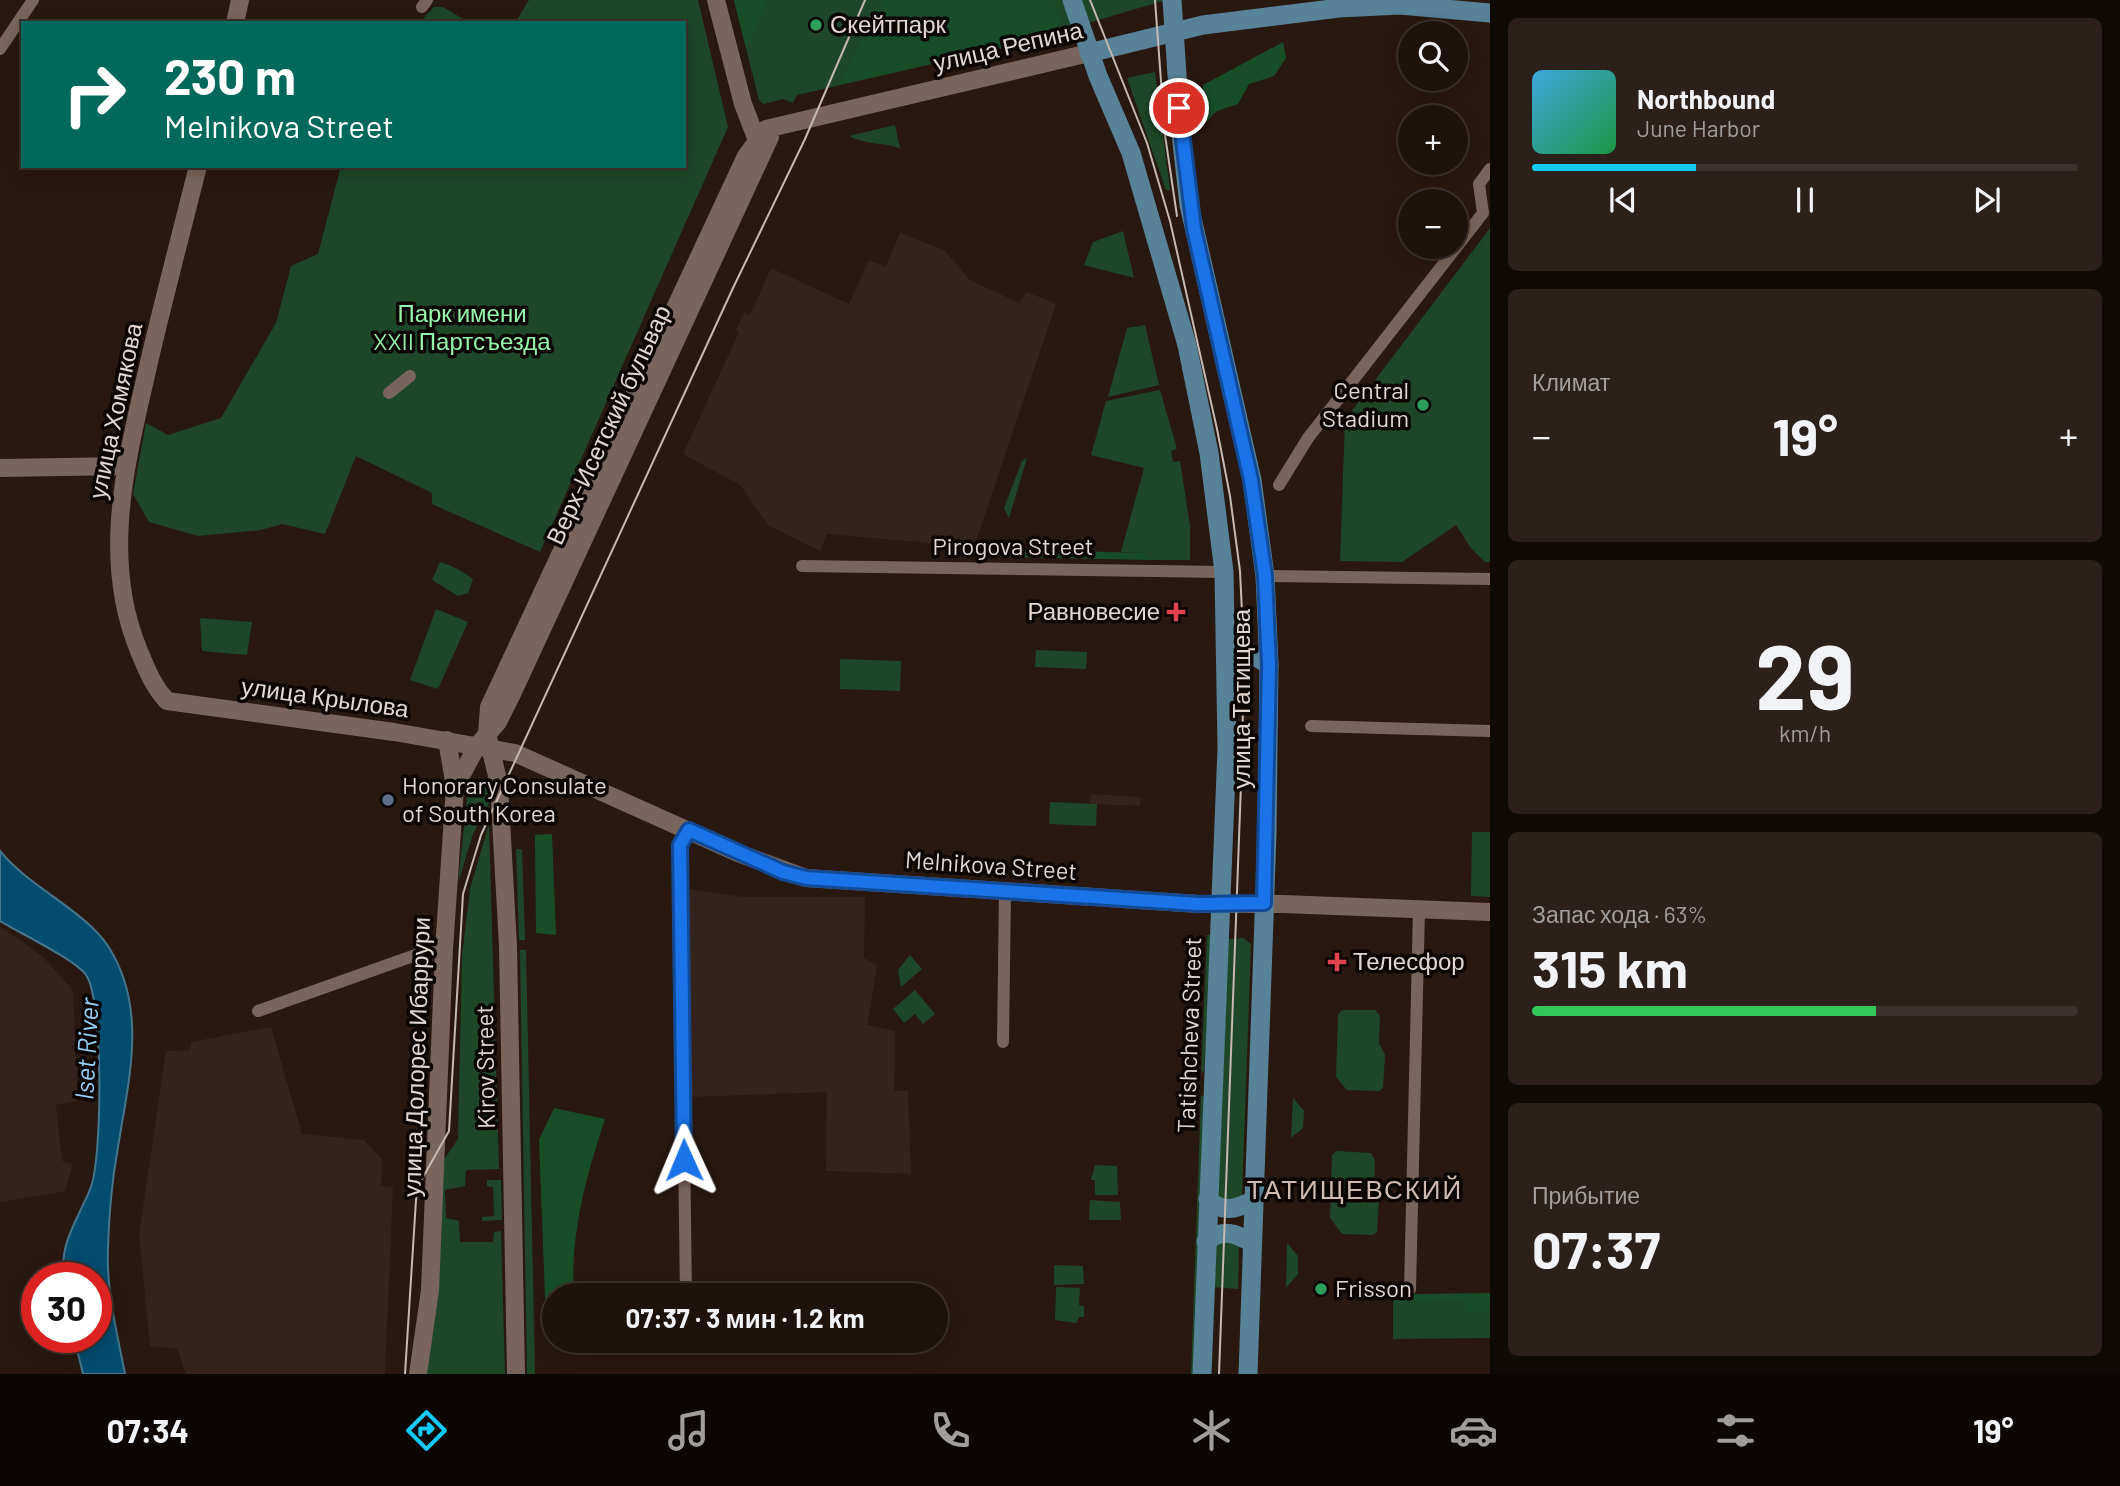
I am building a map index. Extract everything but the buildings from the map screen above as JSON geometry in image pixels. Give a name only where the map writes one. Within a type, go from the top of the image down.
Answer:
[{"type":"main road","points":[[235,21],[240,0]]},
{"type":"main road","points":[[458,781],[470,767],[485,768],[754,149],[716,0]]},
{"type":"main road","name":"Tatishcheva Street","points":[[1072,0],[1089,53],[1131,153],[1187,345],[1209,453],[1224,572],[1228,661],[1202,1374]]},
{"type":"main road","name":"улица Татищева","points":[[1172,0],[1181,134],[1189,205],[1251,480],[1265,576],[1269,665],[1264,903],[1248,1374]]},
{"type":"main road","name":"улица Репина","points":[[1277,17],[1325,0]]},
{"type":"main road","name":"улица Репина","points":[[754,149],[766,129],[783,124],[1175,31],[1339,8],[1400,5],[1486,6]]},
{"type":"main road","points":[[745,111],[758,123],[783,124]]},
{"type":"main road","name":"улица Хомякова","points":[[167,701],[155,689],[127,622],[121,592],[119,516],[126,466],[198,168]]},
{"type":"main road","points":[[0,468],[126,466]]},
{"type":"main road","points":[[1228,661],[1252,654],[1269,665]]},
{"type":"main road","name":"улица Крылова","points":[[167,701],[492,747]]},
{"type":"main road","points":[[458,781],[447,740],[470,738],[481,725],[492,747],[504,757],[515,753]]},
{"type":"main road","points":[[492,747],[500,741],[515,753]]},
{"type":"main road","name":"Melnikova Street","points":[[492,747],[515,753],[794,876],[1199,904],[1264,903],[1490,912]]},
{"type":"main road","name":"улица Долорес Ибаррури","points":[[418,1374],[432,1266],[444,950],[458,781],[492,747]]},
{"type":"main road","name":"Kirov Street","points":[[492,747],[508,946],[516,1374]]},
{"type":"main road","points":[[1208,1199],[1215,1207],[1232,1209],[1254,1200]]},
{"type":"main road","points":[[1206,1242],[1224,1233],[1241,1236],[1252,1243]]},
{"type":"street","points":[[0,49],[33,0]]},
{"type":"street","points":[[1279,485],[1308,438],[1483,213],[1479,184],[1490,169]]},
{"type":"street","points":[[390,393],[410,376]]},
{"type":"street","name":"Pirogova Street","points":[[802,566],[1224,572]]},
{"type":"street","points":[[1265,576],[1490,579]]},
{"type":"street","points":[[1311,726],[1490,731]]},
{"type":"street","points":[[686,1283],[680,845],[689,830]]},
{"type":"street","points":[[1003,1042],[1005,891]]},
{"type":"street","points":[[1409,1289],[1419,909]]},
{"type":"street","points":[[257,1011],[427,951],[444,950]]},
{"type":"shaded area","points":[[900,232],[945,251],[970,280],[1019,303],[1027,292],[1056,304],[974,547],[827,534],[820,551],[768,525],[740,485],[683,454],[739,332],[736,330],[744,312],[750,315],[771,268],[849,304],[869,260],[886,267]]},
{"type":"shaded area","points":[[1091,794],[1141,797],[1140,806],[1090,804]]},
{"type":"shaded area","points":[[688,889],[744,897],[865,897],[864,958],[877,965],[867,1025],[895,1031],[894,1091],[908,1091],[911,1174],[826,1171],[827,1092],[691,1097]]},
{"type":"shaded area","points":[[0,926],[43,957],[73,990],[78,1101],[56,1105],[62,1161],[73,1163],[65,1191],[0,1202]]},
{"type":"shaded area","points":[[271,1027],[302,1134],[364,1140],[382,1159],[381,1186],[393,1187],[385,1374],[186,1374],[177,1349],[150,1346],[139,1234],[166,1051],[190,1050],[191,1042]]},
{"type":"green space","name":"Парк имени XXII Партсъезда","points":[[529,0],[698,0],[728,127],[540,552],[432,504],[432,493],[356,456],[325,534],[282,524],[261,530],[198,536],[149,522],[133,494],[146,423],[168,435],[221,418],[276,323],[291,266],[318,254],[340,168],[686,168],[686,21],[516,21]]},
{"type":"green space","points":[[734,0],[1166,0],[1058,32],[1051,37],[797,95],[793,103],[783,99],[763,104],[759,100]]},
{"type":"green space","points":[[734,0],[768,0],[746,48]]},
{"type":"green space","points":[[883,0],[1054,0],[1059,20],[1058,32],[1051,37],[840,84]]},
{"type":"green space","points":[[434,7],[443,7],[467,21],[421,21]]},
{"type":"green space","points":[[1283,42],[1286,58],[1274,76],[1249,84],[1238,104],[1217,111],[1201,127],[1203,85]]},
{"type":"green space","points":[[1155,72],[1170,190],[1166,190],[1127,78]]},
{"type":"green space","points":[[895,125],[900,148],[861,141],[849,136]]},
{"type":"green space","name":"Central Stadium","points":[[1490,228],[1490,562],[1485,562],[1471,548],[1456,525],[1402,562],[1340,561],[1345,420]]},
{"type":"green space","points":[[1123,231],[1134,278],[1084,265],[1093,242]]},
{"type":"green space","points":[[1145,325],[1159,385],[1108,397],[1127,328]]},
{"type":"green space","points":[[1160,390],[1177,449],[1171,451],[1173,462],[1180,461],[1190,526],[1190,560],[1150,560],[1145,553],[1121,552],[1144,468],[1091,455],[1106,401]]},
{"type":"green space","points":[[1027,458],[1009,518],[1004,508],[1022,461]]},
{"type":"green space","points":[[999,549],[1145,553],[1150,560],[1001,557],[997,554]]},
{"type":"green space","points":[[440,562],[473,579],[468,593],[458,596],[432,580]]},
{"type":"green space","points":[[436,609],[468,622],[438,689],[410,680]]},
{"type":"green space","points":[[200,618],[252,622],[247,655],[202,651]]},
{"type":"green space","points":[[1036,650],[1087,652],[1086,669],[1035,667]]},
{"type":"green space","points":[[840,659],[901,661],[900,691],[840,689]]},
{"type":"green space","points":[[469,781],[490,786],[490,802],[473,834],[458,883]]},
{"type":"green space","points":[[1050,802],[1097,804],[1096,826],[1049,824]]},
{"type":"green space","points":[[489,824],[499,1169],[466,1170],[465,1186],[445,1190],[446,1218],[459,1221],[460,1242],[493,1242],[494,1232],[501,1231],[505,1374],[426,1374],[441,1164],[458,1139],[462,956],[470,889]]},
{"type":"green space","points":[[1472,832],[1490,832],[1490,897],[1471,896]]},
{"type":"green space","points":[[552,834],[556,935],[536,933],[535,835]]},
{"type":"green space","points":[[516,849],[522,849],[525,940],[519,940]]},
{"type":"green space","points":[[1207,935],[1212,935],[1204,1070],[1201,1074]]},
{"type":"green space","points":[[1243,938],[1251,944],[1242,1197],[1218,1202],[1228,939]]},
{"type":"green space","points":[[520,950],[526,950],[535,1374],[527,1374]]},
{"type":"green space","points":[[910,955],[922,969],[901,987],[898,970]]},
{"type":"green space","points":[[915,990],[935,1014],[923,1024],[915,1014],[904,1023],[893,1009]]},
{"type":"green space","points":[[1342,1010],[1375,1010],[1380,1016],[1379,1043],[1385,1055],[1383,1088],[1379,1091],[1347,1090],[1336,1077],[1338,1015]]},
{"type":"green space","points":[[1201,1095],[1204,1097],[1194,1374],[1191,1374]]},
{"type":"green space","points":[[1293,1098],[1304,1111],[1303,1128],[1291,1138]]},
{"type":"green space","points":[[554,1108],[605,1119],[581,1206],[574,1250],[573,1283],[544,1283],[539,1140]]},
{"type":"green space","points":[[1336,1151],[1371,1153],[1375,1160],[1374,1187],[1379,1197],[1377,1232],[1373,1235],[1342,1234],[1330,1218],[1332,1155]]},
{"type":"green space","points":[[1095,1165],[1117,1166],[1118,1195],[1095,1195],[1095,1180],[1091,1180]]},
{"type":"green space","points":[[487,1180],[501,1180],[502,1220],[482,1221],[482,1217],[494,1216],[493,1187],[487,1186]]},
{"type":"green space","points":[[1090,1200],[1120,1202],[1121,1220],[1089,1220]]},
{"type":"green space","points":[[1234,1238],[1239,1247],[1238,1289],[1212,1287],[1213,1244]]},
{"type":"green space","points":[[1287,1243],[1298,1256],[1298,1274],[1286,1288]]},
{"type":"green space","points":[[1054,1265],[1083,1266],[1084,1284],[1054,1285]]},
{"type":"green space","points":[[1056,1287],[1080,1288],[1079,1305],[1084,1306],[1084,1317],[1079,1317],[1076,1323],[1055,1320]]},
{"type":"green space","points":[[1490,1293],[1490,1338],[1393,1339],[1393,1300],[1407,1300],[1408,1294]]},
{"type":"green space","points":[[1490,1294],[1488,1312],[1466,1313],[1465,1300],[1409,1301],[1409,1295]]},
{"type":"water","points":[[0,851],[26,876],[98,933],[120,970],[128,994],[132,1044],[127,1095],[112,1184],[108,1262],[63,1262],[67,1241],[91,1187],[95,1170],[99,1079],[96,1014],[92,990],[86,975],[71,962],[0,921]]},
{"type":"water","points":[[112,1303],[125,1374],[83,1374],[78,1353],[112,1353]]},
{"type":"tram line","points":[[405,1374],[416,1200],[418,1186],[449,1131],[463,894],[481,835],[733,288],[805,139],[865,0]]},
{"type":"tram line","points":[[1090,0],[1147,143],[1170,221],[1217,429],[1230,496],[1240,571],[1244,654],[1242,758],[1219,1374]]},
{"type":"tram line","points":[[1155,0],[1165,135],[1177,216]]},
{"type":"place","name":"Скейтпарк","points":[[816,25]]},
{"type":"place","name":"Central Stadium","points":[[1423,405]]},
{"type":"place","name":"Равновесие","points":[[1176,612]]},
{"type":"place","name":"Honorary Consulate of South Korea","points":[[388,800]]},
{"type":"place","name":"Телесфор","points":[[1337,962]]},
{"type":"place","name":"Frisson","points":[[1321,1289]]},
{"type":"district","name":"ТАТИЩЕВСКИЙ","points":[[1355,1190]]},
{"type":"route","points":[[684,1160],[680,845],[689,830],[783,872],[806,878],[1199,904],[1264,903],[1269,665],[1265,576],[1244,446],[1234,414],[1198,254],[1183,161],[1179,108]]},
{"type":"water label","name":"Iset River","points":[[87,1049]]}]
